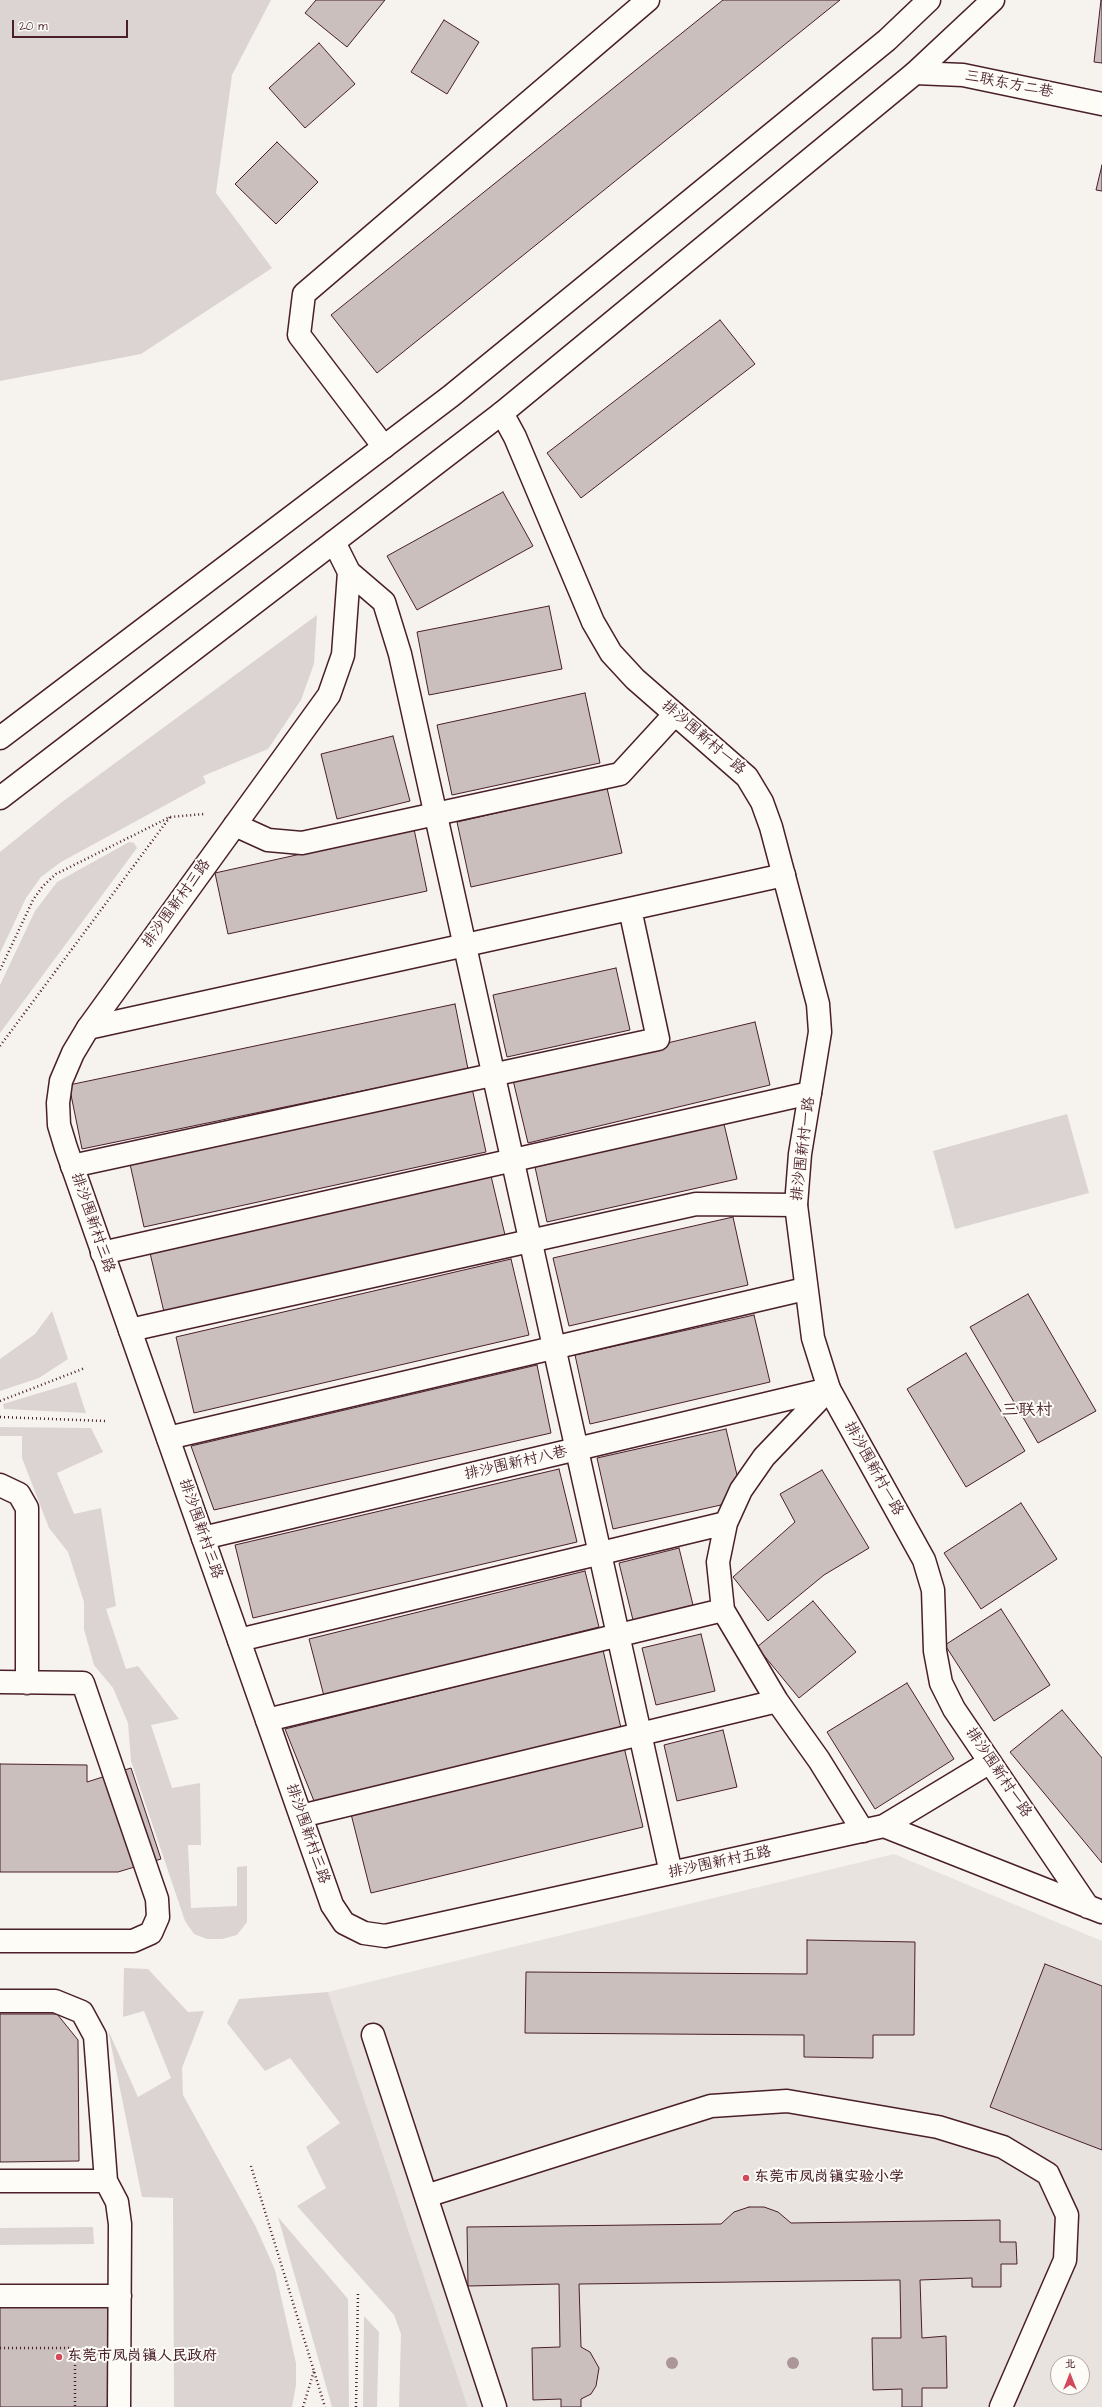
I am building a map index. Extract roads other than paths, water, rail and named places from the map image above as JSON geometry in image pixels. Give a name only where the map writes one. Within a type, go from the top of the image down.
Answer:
[{"type":"street","points":[[384,447],[299,334],[304,294],[648,0]]},
{"type":"street","points":[[0,738],[451,396],[887,40],[929,0]]},
{"type":"street","points":[[0,798],[502,413],[914,73],[993,0]]},
{"type":"street","name":"三联东方二巷","points":[[914,73],[963,75],[1102,104]]},
{"type":"street","name":"排沙围新村一路","points":[[502,413],[515,437],[597,628],[611,653],[635,679],[747,777],[762,802],[784,874],[818,1004],[820,1032],[800,1154],[796,1205],[805,1289],[813,1338],[829,1389],[924,1560],[933,1590],[935,1651],[941,1683],[954,1709],[1095,1910]]},
{"type":"street","points":[[334,542],[349,572],[384,602],[400,654],[671,1874]]},
{"type":"street","name":"排沙围新村三路","points":[[344,1923],[332,1905],[72,1166],[59,1125],[58,1103],[61,1081],[73,1053],[88,1028],[329,694],[343,655],[349,572]]},
{"type":"street","points":[[240,817],[268,840],[302,843],[620,774],[675,714]]},
{"type":"street","points":[[88,1028],[784,874]]},
{"type":"street","points":[[72,1166],[658,1039],[630,909]]},
{"type":"street","points":[[102,1252],[810,1093]]},
{"type":"street","points":[[130,1330],[696,1204],[796,1205]]},
{"type":"street","points":[[168,1438],[805,1289]]},
{"type":"street","points":[[829,1389],[764,1457],[741,1490],[726,1522],[718,1562],[723,1610],[777,1701],[819,1760],[863,1831]]},
{"type":"street","name":"排沙围新村八巷","points":[[203,1538],[829,1389]]},
{"type":"street","points":[[0,1485],[19,1494],[27,1508],[27,1683]]},
{"type":"street","points":[[239,1640],[726,1522]]},
{"type":"street","points":[[267,1720],[723,1610]]},
{"type":"street","points":[[0,1682],[83,1683],[157,1899],[158,1917],[151,1933],[134,1941],[0,1941]]},
{"type":"street","points":[[301,1816],[777,1701]]},
{"type":"street","name":"排沙围新村五路","points":[[344,1923],[364,1933],[385,1936],[884,1826],[990,1762]]},
{"type":"street","points":[[884,1826],[1095,1910]]},
{"type":"street","points":[[0,2001],[55,2001],[82,2012],[95,2036],[106,2181],[117,2202],[120,2224],[119,2407]]},
{"type":"street","points":[[373,2036],[495,2407]]},
{"type":"street","points":[[426,2196],[711,2106],[787,2101],[938,2127],[1003,2147],[1048,2174],[1067,2216],[1065,2260],[1001,2407]]},
{"type":"street","points":[[0,2181],[106,2181]]},
{"type":"street","points":[[0,2296],[120,2296]]},
{"type":"place","name":"东莞市凤岗镇实验小学","points":[[746,2178]]},
{"type":"place","name":"东莞市凤岗镇人民政府","points":[[59,2357]]},
{"type":"district","name":"三联村","points":[[1027,1411]]}]
